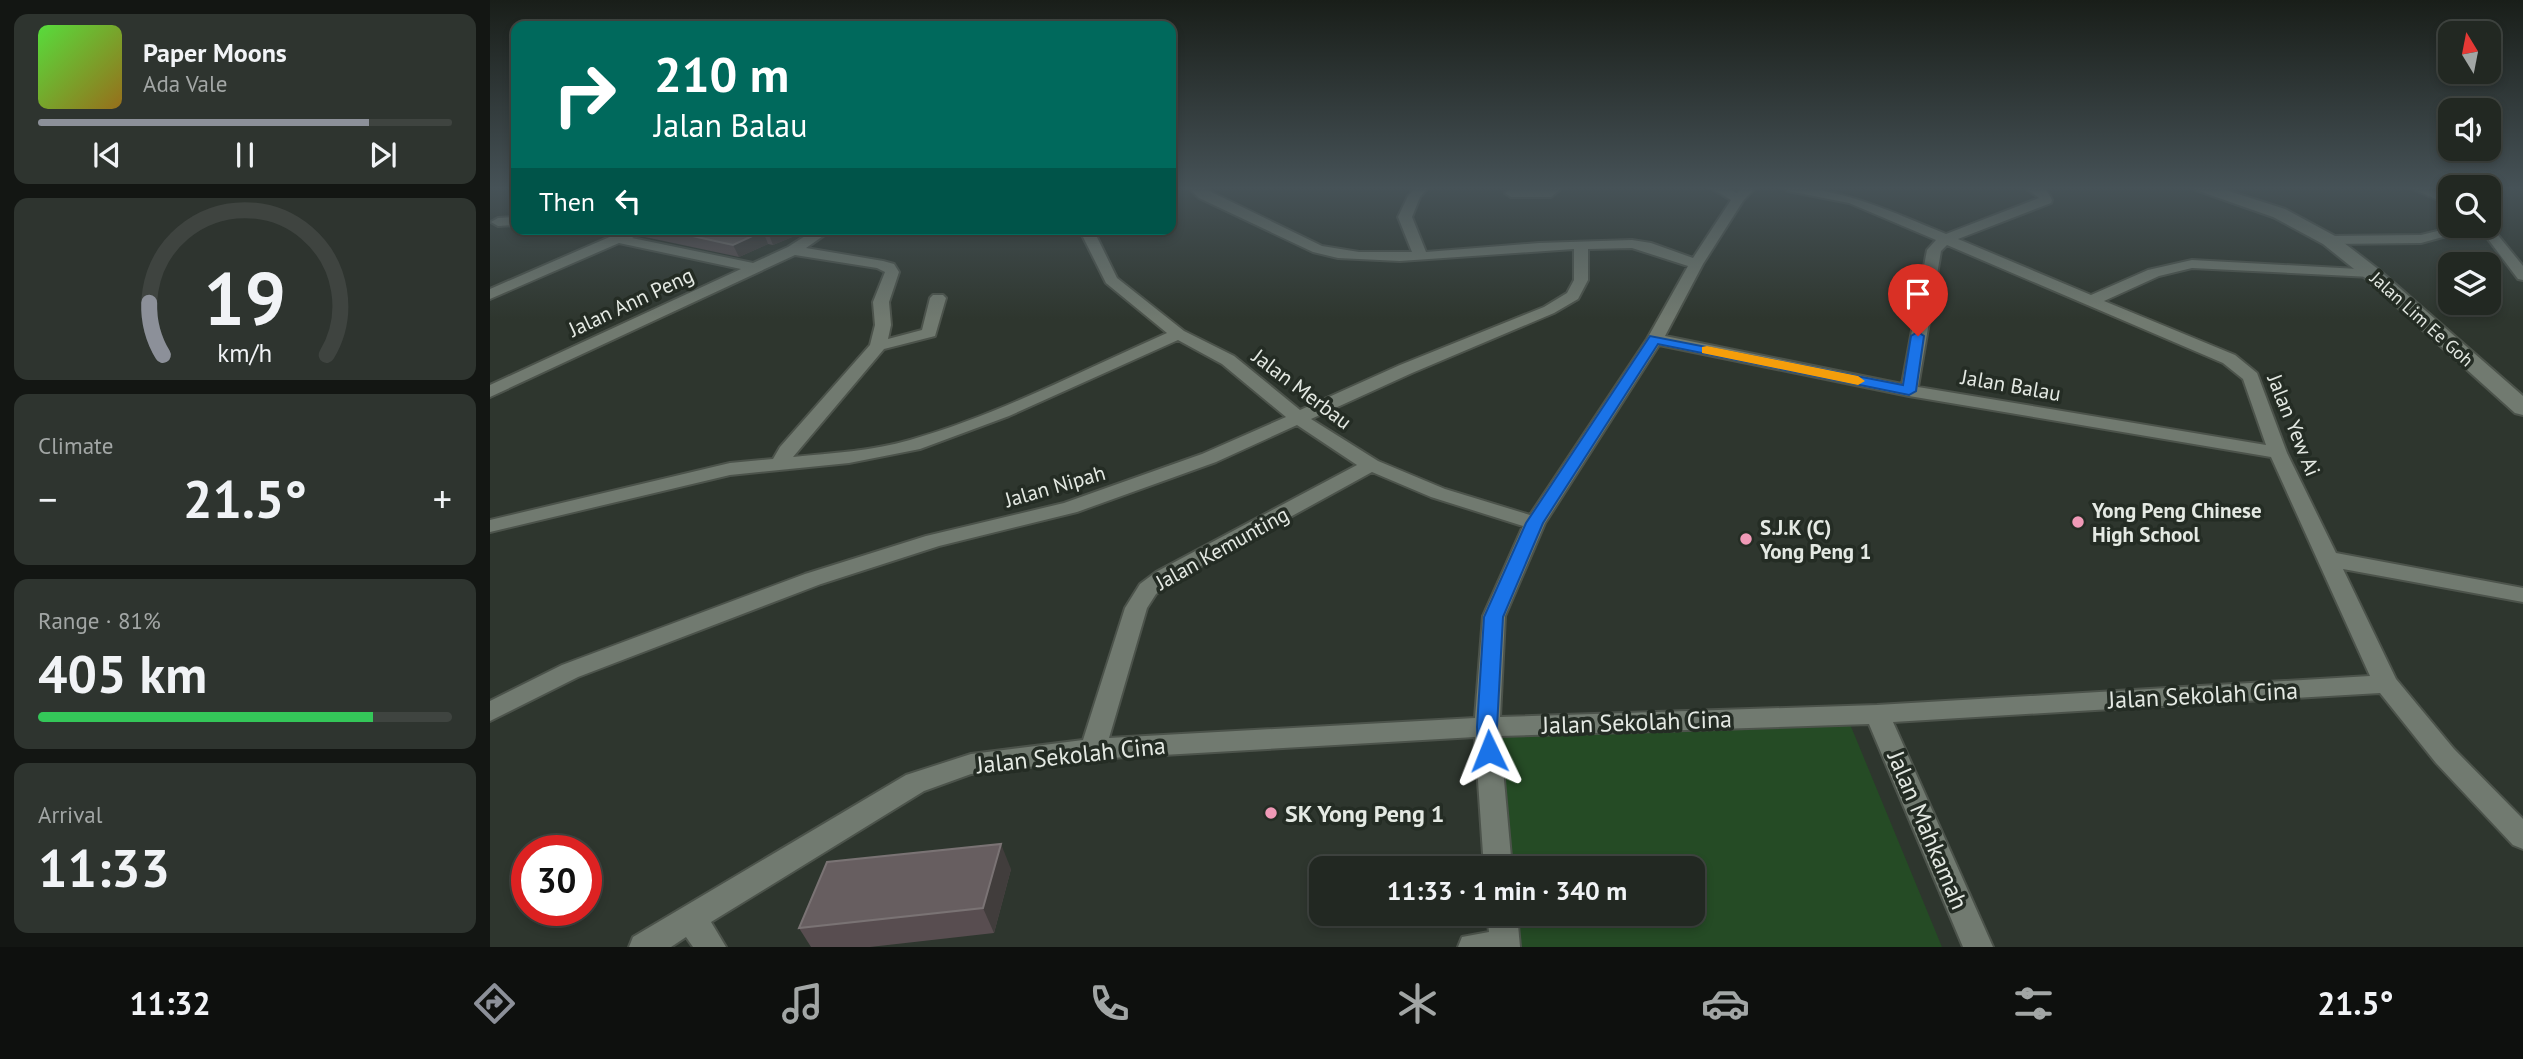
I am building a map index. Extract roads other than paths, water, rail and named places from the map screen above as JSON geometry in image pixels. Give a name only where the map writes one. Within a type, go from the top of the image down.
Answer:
[{"type":"street","points":[[1280,231],[1318,249],[1354,255],[1421,256],[1581,245],[1646,246],[1696,264]]},
{"type":"street","points":[[1411,231],[1421,256]]},
{"type":"street","points":[[1497,856],[1487,727],[1494,617],[1535,523],[1655,339],[1696,264],[1718,231]]},
{"type":"street","name":"Jalan Yew Ai","points":[[1924,231],[2094,300],[2230,359],[2244,368],[2251,377],[2278,453],[2386,684],[2445,756],[2523,837]]},
{"type":"street","points":[[1909,391],[1934,250],[1944,240],[1966,231]]},
{"type":"street","name":"Jalan Lim Ee Goh","points":[[2312,231],[2329,240],[2371,272],[2523,408]]},
{"type":"street","points":[[490,294],[627,235]]},
{"type":"street","name":"Jalan Ann Peng","points":[[490,392],[756,268],[817,235]]},
{"type":"street","name":"Jalan Merbau","points":[[1089,235],[1111,280],[1178,334],[1228,360],[1298,418],[1371,464],[1438,493],[1535,523]]},
{"type":"street","points":[[2329,240],[2421,239],[2438,235]]},
{"type":"street","points":[[2493,238],[2523,276]]},
{"type":"street","points":[[619,239],[756,268]]},
{"type":"street","name":"Jalan Nipah","points":[[490,712],[570,671],[813,579],[933,541],[1070,508],[1209,458],[1549,310],[1573,296],[1581,280],[1581,245]]},
{"type":"street","points":[[779,465],[796,440],[878,346],[883,324],[881,302],[892,272],[889,267],[793,250]]},
{"type":"street","points":[[2094,300],[2147,275],[2192,264],[2371,272]]},
{"type":"street","points":[[878,346],[929,333],[938,298]]},
{"type":"street","points":[[490,526],[730,469],[880,452],[913,444],[1003,412],[1178,334]]},
{"type":"street","name":"Jalan Balau","points":[[1655,339],[1909,391],[2278,453]]},
{"type":"street","name":"Jalan Kemunting","points":[[1093,749],[1136,608],[1148,589],[1371,464]]},
{"type":"street","points":[[2328,559],[2523,594]]},
{"type":"street","name":"Jalan Sekolah Cina","points":[[644,947],[915,783],[933,775],[995,760],[1093,749],[1487,727],[1877,714],[2386,684]]},
{"type":"street","name":"Jalan Mahkamah","points":[[1877,714],[1978,947]]},
{"type":"street","points":[[691,918],[711,947]]},
{"type":"street","points":[[1474,947],[1505,946],[1503,926]]},
{"type":"place","name":"Yong Peng Chinese High School","points":[[2078,522]]},
{"type":"place","name":"S.J.K (C) Yong Peng 1","points":[[1746,539]]},
{"type":"place","name":"SK Yong Peng 1","points":[[1271,813]]}]
